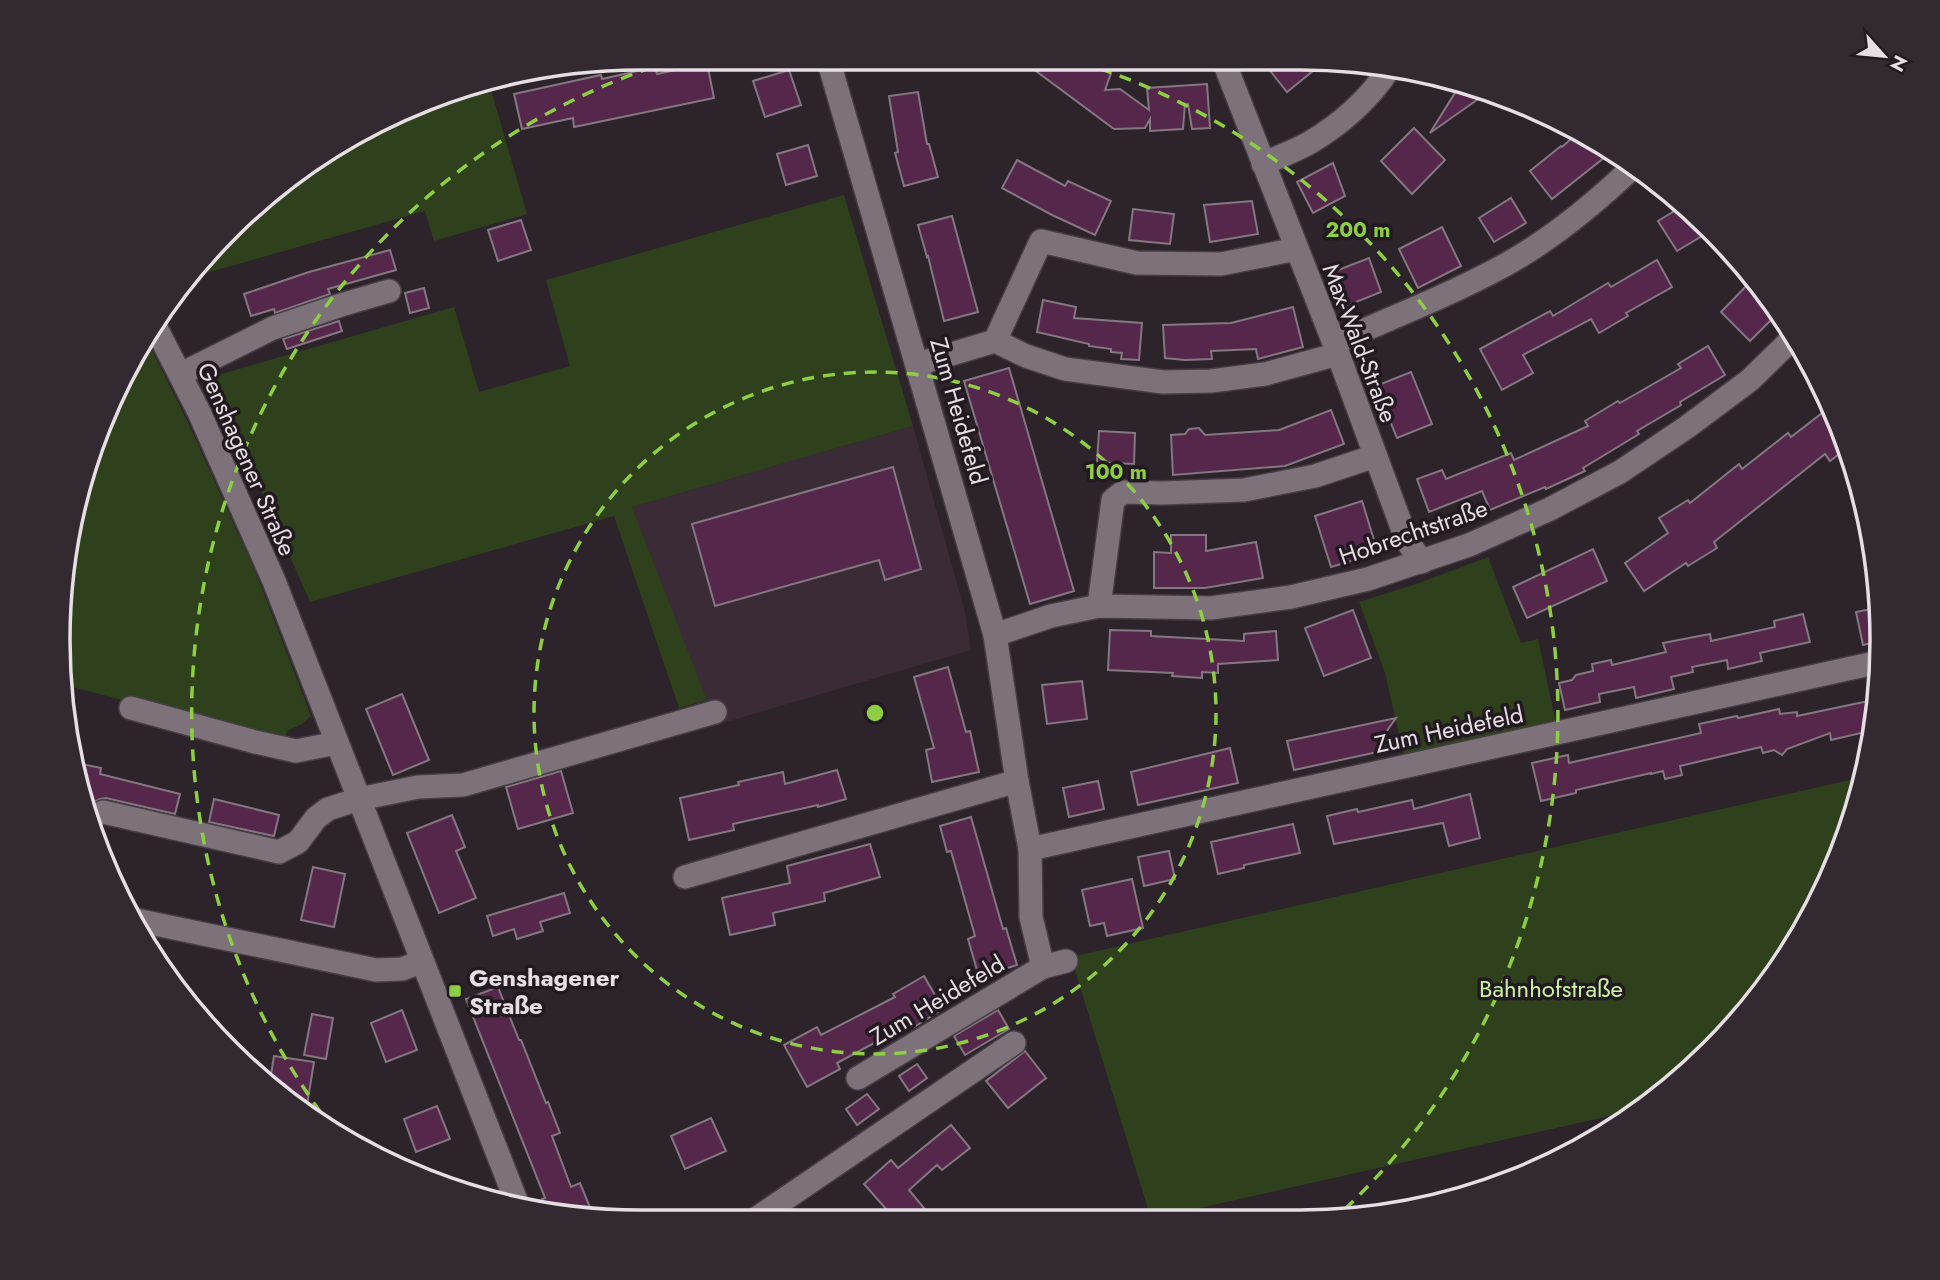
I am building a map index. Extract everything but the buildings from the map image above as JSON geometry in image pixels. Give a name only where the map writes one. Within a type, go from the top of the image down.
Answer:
[{"type":"street","name":"Zum Heidefeld","points":[[831,70],[995,635],[1030,849],[1031,917],[1043,967]]},
{"type":"street","name":"Max-Wald-Straße","points":[[1227,70],[1336,348],[1407,541],[1422,562]]},
{"type":"street","points":[[1263,163],[1309,143],[1349,114],[1384,77]]},
{"type":"street","points":[[918,364],[995,341],[1026,356],[1065,369],[1163,382],[1211,381],[1265,374],[1336,348],[1506,265],[1558,231],[1626,173]]},
{"type":"street","points":[[995,341],[1041,241],[1137,263],[1221,264],[1297,249]]},
{"type":"street","points":[[181,374],[273,328],[389,291]]},
{"type":"street","name":"Genshagener Straße","points":[[159,334],[181,374],[274,581],[514,1196]]},
{"type":"street","name":"Hobrechtstraße","points":[[995,635],[1051,616],[1099,606],[1211,608],[1291,597],[1368,579],[1469,545],[1550,509],[1620,472],[1687,427],[1749,380],[1787,344]]},
{"type":"street","points":[[1099,606],[1113,500],[1123,492],[1244,490],[1315,476],[1375,456]]},
{"type":"street","name":"Zum Heidefeld","points":[[1030,849],[1869,664]]},
{"type":"street","points":[[131,708],[296,751],[337,743]]},
{"type":"street","points":[[103,812],[279,852],[298,842],[316,818],[328,809],[359,799],[418,787],[463,785],[715,712]]},
{"type":"street","points":[[685,877],[1017,782]]},
{"type":"street","points":[[144,922],[376,970],[402,969],[421,962]]},
{"type":"street","name":"Zum Heidefeld","points":[[858,1078],[1043,967],[1066,961]]},
{"type":"street","points":[[769,1210],[1014,1043]]},
{"type":"shaded area","points":[[913,426],[965,612],[971,650],[716,725],[632,507]]},
{"type":"green space","points":[[491,90],[527,214],[434,241],[425,211],[203,274],[264,211],[323,166],[355,146],[422,113]]},
{"type":"green space","points":[[844,195],[913,426],[632,507],[707,700],[679,708],[614,516],[310,602],[211,377],[454,307],[479,392],[570,366],[546,280]]},
{"type":"green space","points":[[151,347],[256,573],[311,716],[287,731],[284,743],[72,687],[71,603],[89,492],[113,422]]},
{"type":"green space","points":[[1488,557],[1521,643],[1538,639],[1556,723],[1404,756],[1385,673],[1359,602]]},
{"type":"green space","name":"Bahnhofstraße","points":[[1853,779],[1827,858],[1794,925],[1774,957],[1729,1016],[1703,1043],[1676,1069],[1616,1114],[1191,1210],[1148,1210],[1071,957]]},
{"type":"place","name":"Genshagener Straße","points":[[455,991]]}]
